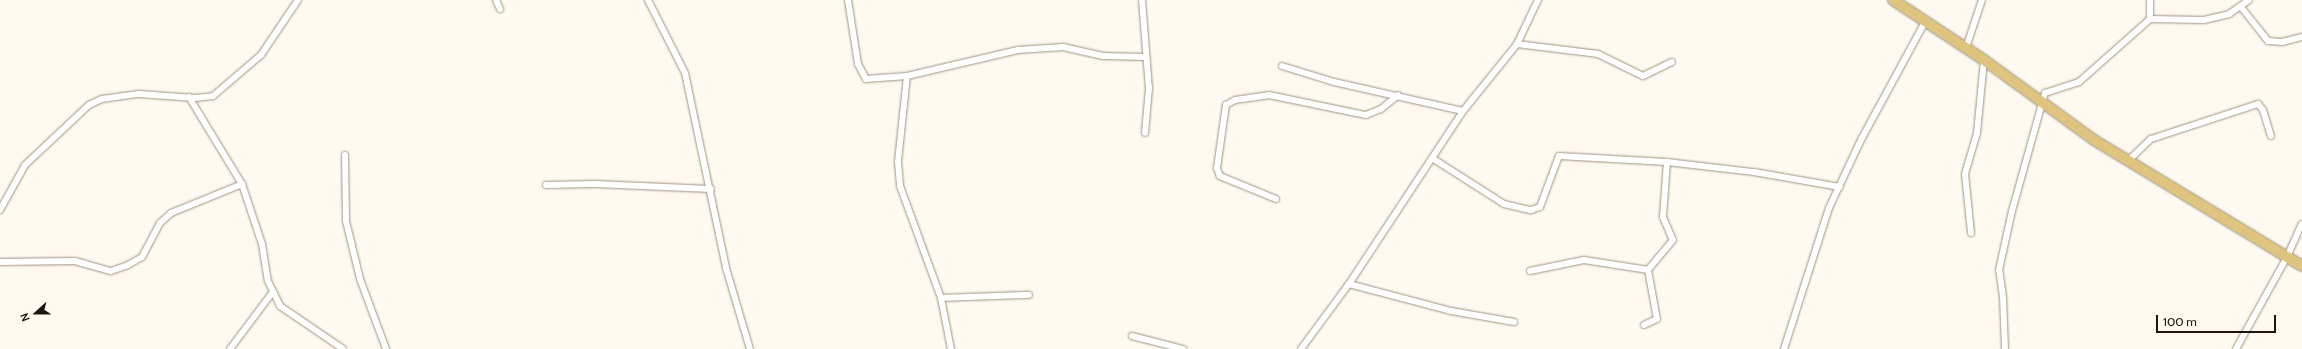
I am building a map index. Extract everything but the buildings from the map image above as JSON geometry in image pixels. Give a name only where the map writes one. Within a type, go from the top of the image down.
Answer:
[{"type":"main road","points":[[1893,0],[1984,60],[2128,162],[2302,266]]},
{"type":"street","points":[[0,210],[25,165],[89,105],[102,99],[138,94],[189,97],[213,96],[242,73],[261,55],[298,0]]},
{"type":"street","points":[[496,0],[500,9]]},
{"type":"street","points":[[648,0],[686,73],[726,268],[750,349]]},
{"type":"street","points":[[848,0],[862,74],[866,79],[907,76],[1018,50],[1063,47],[1103,56],[1146,57]]},
{"type":"street","points":[[1142,0],[1149,88],[1145,132]]},
{"type":"street","points":[[1301,349],[1349,284],[1463,111],[1517,44],[1538,0]]},
{"type":"street","points":[[1966,48],[1982,0]]},
{"type":"street","points":[[2005,349],[2003,297],[1999,270],[2012,211],[2043,103],[2048,91],[2079,82],[2150,19],[2160,18],[2184,22],[2204,20],[2241,7],[2249,0]]},
{"type":"street","points":[[2150,2],[2160,18]]},
{"type":"street","points":[[2150,2],[2150,19]]},
{"type":"street","points":[[2241,7],[2268,41],[2282,42],[2302,37]]},
{"type":"street","points":[[1784,349],[1829,208],[1840,188],[1862,138],[1925,22]]},
{"type":"street","points":[[1517,44],[1598,54],[1643,76],[1672,62]]},
{"type":"street","points":[[1971,233],[1965,174],[1977,133],[1984,60]]},
{"type":"street","points":[[1282,66],[1334,82],[1398,95],[1463,111]]},
{"type":"street","points":[[907,76],[898,162],[900,186],[941,298],[951,349]]},
{"type":"street","points":[[1276,199],[1220,176],[1217,168],[1226,105],[1235,100],[1270,95],[1366,115],[1382,109],[1398,95]]},
{"type":"street","points":[[189,97],[242,184],[262,244],[272,293],[280,306],[343,349]]},
{"type":"street","points":[[2128,162],[2151,138],[2258,104],[2264,110],[2271,136]]},
{"type":"street","points":[[345,155],[346,220],[360,279],[386,349]]},
{"type":"street","points":[[1432,158],[1504,204],[1531,210],[1540,207],[1559,156],[1667,162],[1754,172],[1840,188]]},
{"type":"street","points":[[1648,270],[1673,240],[1663,217],[1667,162]]},
{"type":"street","points":[[0,262],[75,261],[111,271],[142,257],[160,223],[171,213],[242,184]]},
{"type":"street","points":[[546,185],[595,184],[711,189]]},
{"type":"street","points":[[2236,349],[2287,257],[2302,224]]},
{"type":"street","points":[[1530,270],[1584,260],[1648,270]]},
{"type":"street","points":[[1644,325],[1657,319],[1648,270]]},
{"type":"street","points":[[1349,284],[1451,311],[1514,322]]},
{"type":"street","points":[[230,349],[272,293]]},
{"type":"street","points":[[941,298],[1029,295]]},
{"type":"street","points":[[1132,336],[1183,349]]}]
